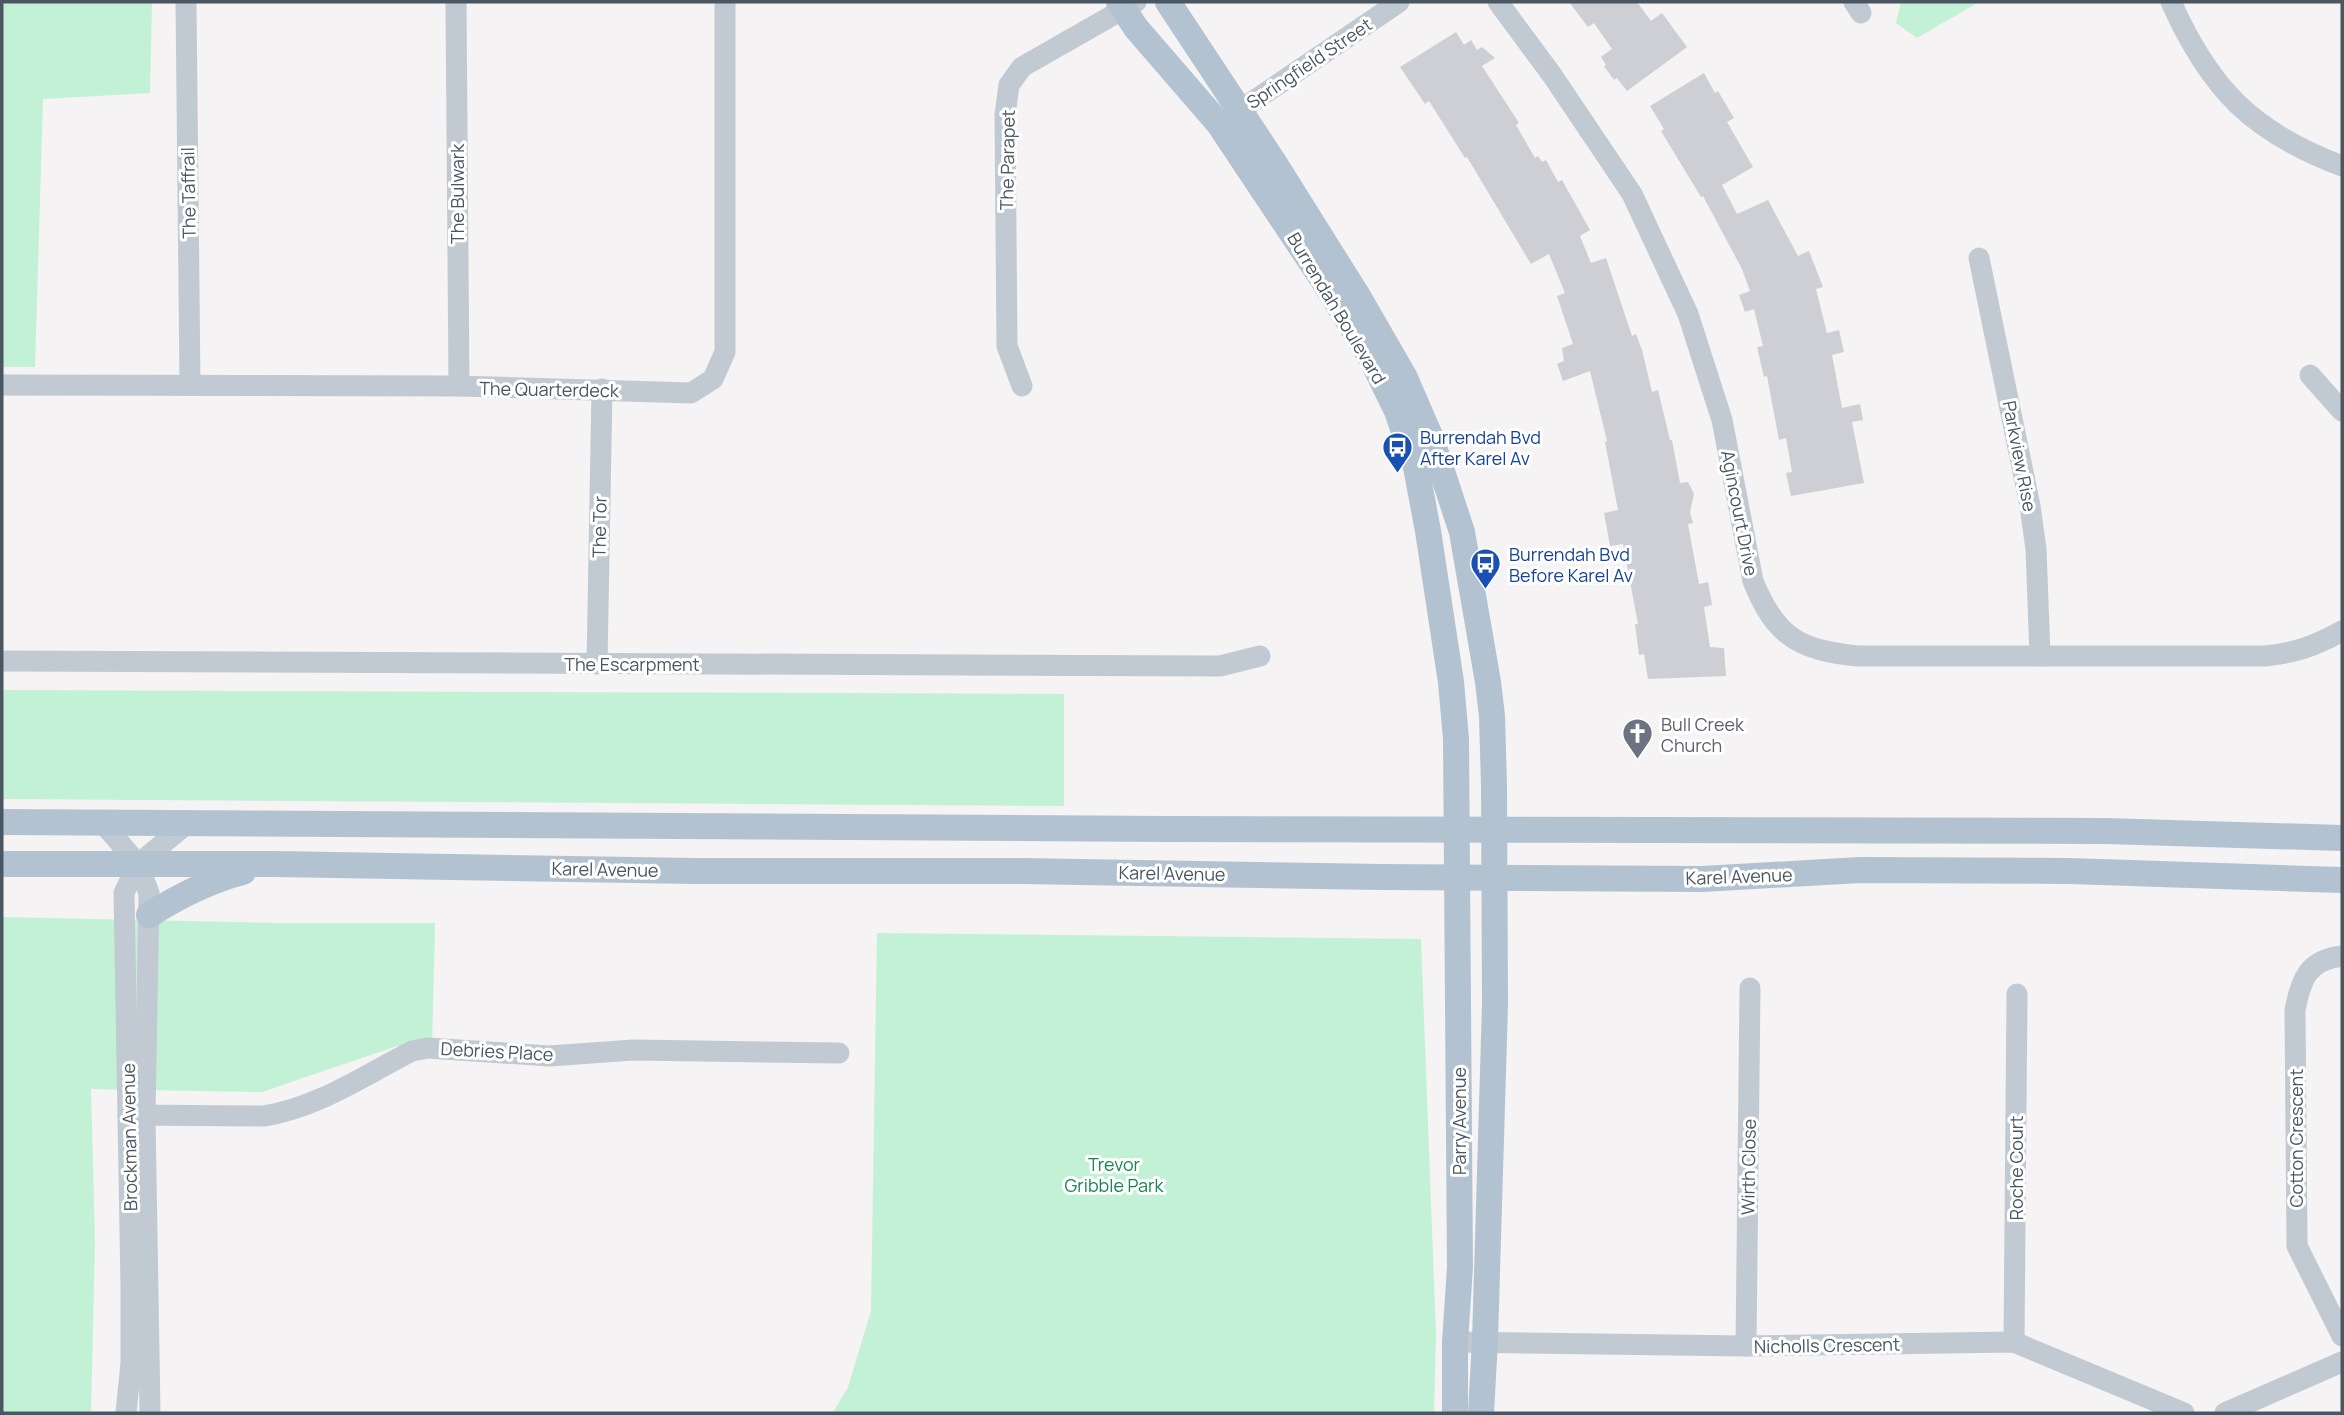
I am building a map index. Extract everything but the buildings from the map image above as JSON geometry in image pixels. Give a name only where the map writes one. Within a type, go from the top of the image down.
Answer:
[{"type":"main road","name":"Burrendah Boulevard","points":[[1168,2],[1230,117],[1371,358],[1397,411],[1407,439],[1416,467],[1428,531],[1451,682],[1457,739],[1458,830]]},
{"type":"main road","name":"Burrendah Boulevard","points":[[1127,4],[1136,28],[1230,117],[1372,320],[1404,376],[1431,439],[1462,532],[1492,716],[1494,830]]},
{"type":"main road","points":[[2,822],[2105,831],[2342,838]]},
{"type":"main road","name":"Parry Avenue","points":[[1455,1413],[1455,1342],[1460,1267],[1458,830]]},
{"type":"main road","name":"Parry Avenue","points":[[1481,1413],[1495,1004],[1494,830]]},
{"type":"main road","name":"Karel Avenue","points":[[2,864],[275,864],[709,871],[1021,871],[1702,879],[1873,870],[2070,872],[2342,880]]},
{"type":"main road","points":[[149,915],[174,899],[215,880],[275,864]]},
{"type":"street","name":"The Taffrail","points":[[186,2],[190,385]]},
{"type":"street","name":"The Bulwark","points":[[456,2],[459,386]]},
{"type":"street","name":"The Quarterdeck","points":[[2,385],[459,386],[691,393],[713,379],[725,352],[725,2]]},
{"type":"street","name":"Springfield Street","points":[[1230,117],[1399,2]]},
{"type":"street","name":"Agincourt Drive","points":[[1498,2],[1552,75],[1632,194],[1688,314],[1722,420],[1752,581],[1761,603],[1779,627],[1801,644],[1822,652],[1858,656],[2265,656],[2294,653],[2322,643],[2342,631]]},
{"type":"street","points":[[2171,2],[2186,34],[2225,93],[2275,135],[2342,166]]},
{"type":"street","name":"The Parapet","points":[[1022,386],[1007,346],[1005,115],[1009,85],[1022,67],[1127,4]]},
{"type":"street","name":"Parkview Rise","points":[[1979,258],[2030,506],[2036,549],[2040,656]]},
{"type":"street","points":[[2310,375],[2342,411]]},
{"type":"street","name":"The Tor","points":[[597,664],[601,389]]},
{"type":"street","name":"The Escarpment","points":[[2,661],[1220,666],[1260,656]]},
{"type":"street","name":"Brockman Avenue","points":[[101,821],[138,864],[149,893],[137,1115],[131,1363],[126,1413]]},
{"type":"street","name":"Brockman Avenue","points":[[150,1413],[124,893],[138,864],[188,823]]},
{"type":"street","name":"Cotton Crescent","points":[[2342,956],[2328,958],[2312,966],[2299,988],[2295,1010],[2297,1246],[2342,1336]]},
{"type":"street","name":"Wirth Close","points":[[1746,1346],[1750,988]]},
{"type":"street","name":"Roche Court","points":[[2014,1342],[2017,994]]},
{"type":"street","name":"Debries Place","points":[[137,1115],[264,1116],[284,1113],[306,1105],[412,1051],[428,1048],[550,1056],[633,1051],[839,1053]]},
{"type":"street","name":"Nicholls Crescent","points":[[1455,1342],[1485,1340],[1746,1346],[2014,1342],[2184,1413]]},
{"type":"street","points":[[2225,1413],[2342,1362]]},
{"type":"green space","points":[[2,2],[152,2],[150,93],[43,99],[35,367],[2,367]]},
{"type":"green space","points":[[1901,2],[1979,2],[1917,38],[1896,23]]},
{"type":"green space","points":[[2,690],[1064,694],[1064,806],[2,799]]},
{"type":"green space","points":[[2,917],[275,923],[435,923],[432,1047],[397,1046],[262,1092],[91,1089],[95,1242],[91,1413],[2,1413]]},
{"type":"green space","name":"Trevor Gribble Park","points":[[877,933],[1421,939],[1436,1335],[1434,1413],[833,1413],[848,1387],[871,1311]]},
{"type":"place","name":"Burrendah Bvd After Karel Av","points":[[1397,474]]},
{"type":"place","name":"Burrendah Bvd Before Karel Av","points":[[1486,591]]},
{"type":"place","name":"Bull Creek Church","points":[[1638,761]]}]
